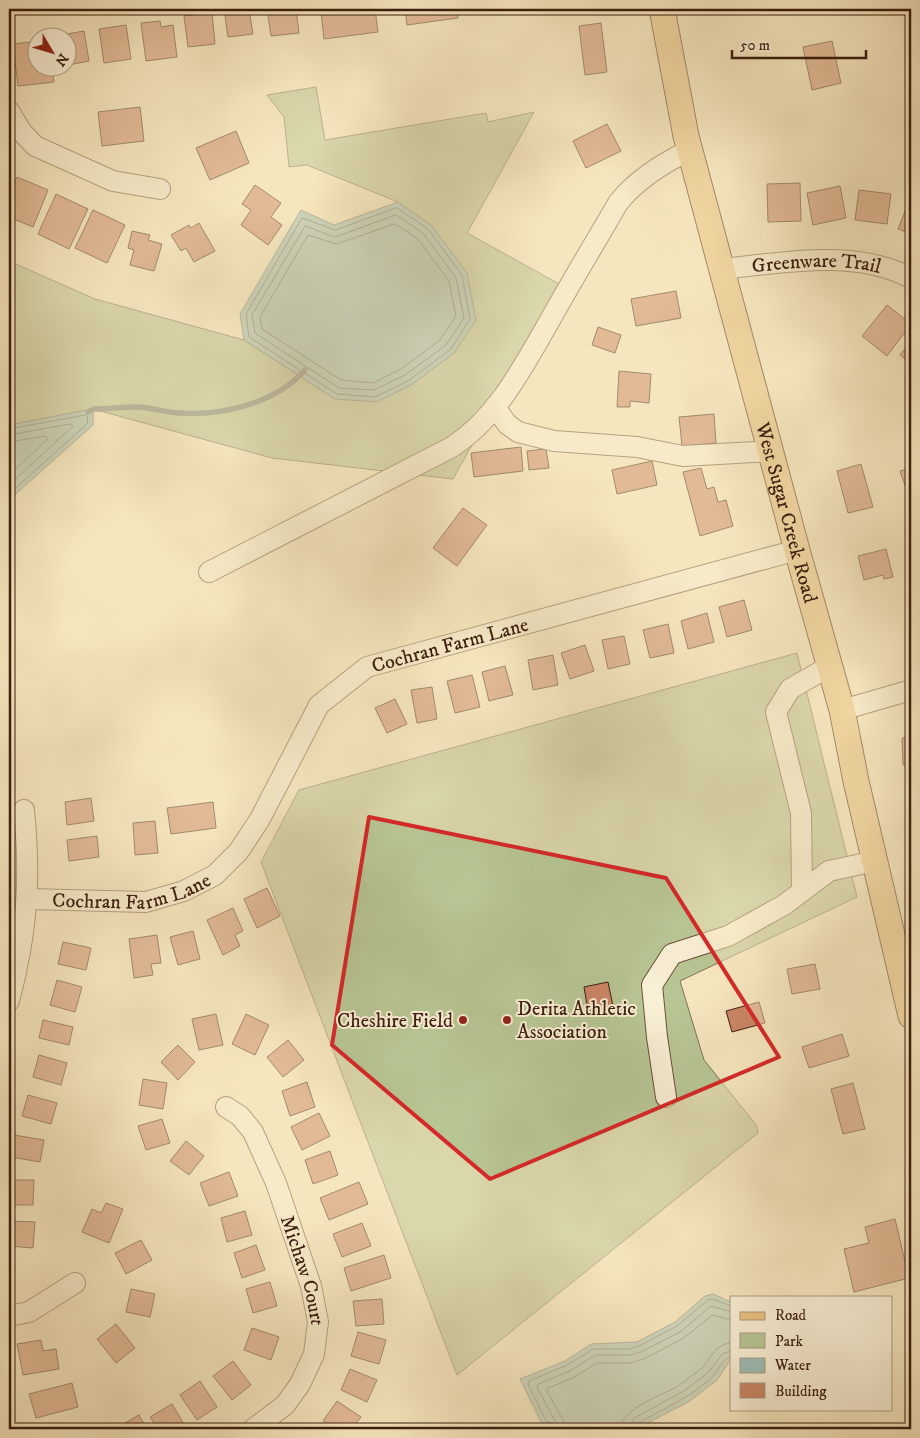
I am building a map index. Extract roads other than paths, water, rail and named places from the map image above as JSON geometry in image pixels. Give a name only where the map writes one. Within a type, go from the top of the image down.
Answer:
[{"type":"main road","name":"West Sugar Creek Road","points":[[662,9],[690,150],[797,550],[842,710],[911,1016]]},
{"type":"street","points":[[9,112],[35,146],[114,181],[160,189]]},
{"type":"street","points":[[209,572],[468,437],[496,407],[522,369],[626,192],[665,162],[690,150]]},
{"type":"street","name":"Greenware Trail","points":[[721,268],[834,261],[868,263],[911,278]]},
{"type":"street","points":[[496,407],[507,424],[518,432],[554,441],[637,447],[683,456],[771,450]]},
{"type":"street","name":"Cochran Farm Lane","points":[[28,899],[146,902],[184,891],[215,875],[239,851],[260,819],[319,705],[367,667],[797,550]]},
{"type":"street","points":[[802,891],[801,813],[776,712],[790,690],[830,666]]},
{"type":"street","points":[[842,710],[911,690]]},
{"type":"street","points":[[9,1001],[23,942],[28,899],[27,839],[24,810]]},
{"type":"street","points":[[666,1097],[656,1037],[652,985],[672,954],[728,936],[784,905],[829,871],[875,861]]},
{"type":"street","name":"Michaw Court","points":[[226,1107],[240,1116],[253,1132],[276,1183],[311,1286],[318,1322],[314,1354],[300,1384],[285,1405],[252,1429]]},
{"type":"street","points":[[9,1316],[29,1312],[75,1283]]},
{"type":"water","points":[[398,202],[431,225],[467,273],[476,320],[454,353],[411,385],[377,402],[335,399],[244,340],[240,314],[301,210],[334,225]]},
{"type":"water","points":[[93,409],[93,425],[9,500],[9,425]]},
{"type":"water","points":[[713,1294],[730,1302],[730,1360],[717,1380],[690,1401],[636,1429],[548,1429],[543,1426],[520,1379],[565,1361],[591,1344],[637,1342],[675,1322],[705,1296]]},
{"type":"waterway","points":[[88,412],[93,409],[130,407],[178,413],[229,410],[263,399],[279,391],[293,382],[305,370]]},
{"type":"waterway","points":[[535,1429],[549,1424]]},
{"type":"place","name":"Cheshire Field","points":[[463,1020]]},
{"type":"place","name":"Derita Athletic Association","points":[[507,1020]]}]
